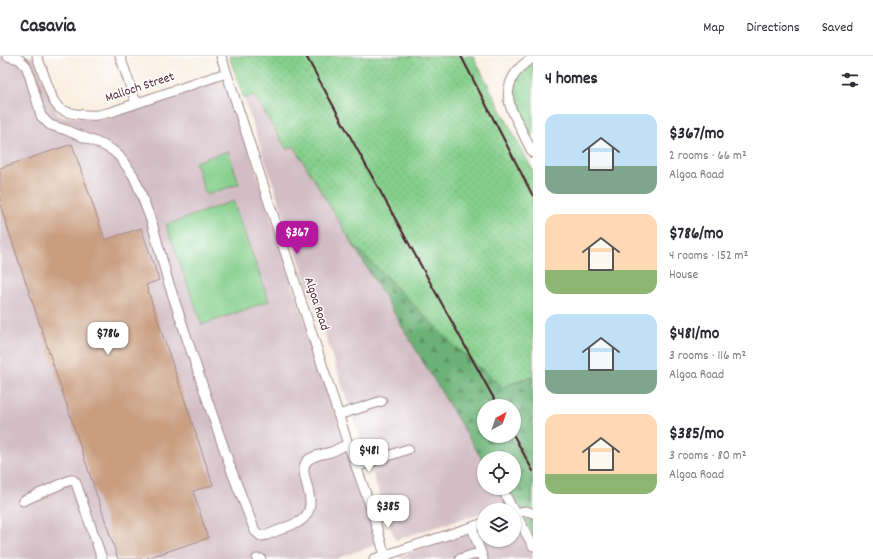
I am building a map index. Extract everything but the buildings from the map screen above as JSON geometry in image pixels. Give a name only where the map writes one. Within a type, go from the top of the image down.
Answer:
[{"type":"street","points":[[7,56],[19,59],[26,66],[42,116],[50,125],[66,130],[112,150],[119,156],[133,175],[152,223],[168,281],[208,402],[232,472],[255,531],[260,536],[267,535],[304,519],[309,512],[310,504],[304,469],[306,462],[309,459],[348,444]]},
{"type":"street","name":"Malloch Street","points":[[37,56],[53,100],[57,106],[66,112],[84,114],[102,114],[226,72]]},
{"type":"street","points":[[120,56],[136,103]]},
{"type":"street","name":"Algoa Road","points":[[221,56],[386,557]]},
{"type":"street","points":[[533,58],[519,68],[515,73],[509,86],[508,95],[509,104],[533,152]]},
{"type":"street","points":[[338,415],[382,400]]},
{"type":"street","points":[[356,467],[408,449]]},
{"type":"street","points":[[23,501],[73,480],[76,483],[102,559]]},
{"type":"street","points":[[521,511],[533,513]]},
{"type":"street","points":[[374,559],[386,557],[477,525]]},
{"type":"street","points":[[521,525],[533,546]]},
{"type":"street","points":[[460,559],[482,556],[472,527]]},
{"type":"shaded area","points":[[0,56],[33,56],[58,116],[104,119],[226,79],[378,544],[335,559],[0,559]]},
{"type":"shaded area","points":[[254,95],[287,150],[294,146],[477,451],[477,495],[503,495],[508,503],[477,503],[477,514],[395,540],[244,99]]},
{"type":"shaded area","points":[[521,527],[533,543],[533,559],[400,559],[399,556],[477,529],[477,547],[521,547]]},
{"type":"green space","points":[[229,56],[473,56],[533,171],[533,377],[503,387],[456,348],[352,243],[294,146],[287,150],[254,95],[244,99]]},
{"type":"green space","points":[[533,63],[533,139],[513,106],[512,91],[517,76]]},
{"type":"green space","points":[[228,151],[239,184],[206,195],[195,162]]},
{"type":"green space","points":[[233,201],[269,301],[202,325],[166,225]]},
{"type":"green space","points":[[352,243],[456,348],[503,387],[533,377],[533,544],[521,524],[521,503],[508,503],[503,495],[521,495],[521,451],[477,451]]},
{"type":"railway","points":[[306,56],[494,399]]},
{"type":"railway","points":[[461,56],[533,196]]},
{"type":"railway","points":[[518,443],[533,471]]}]
